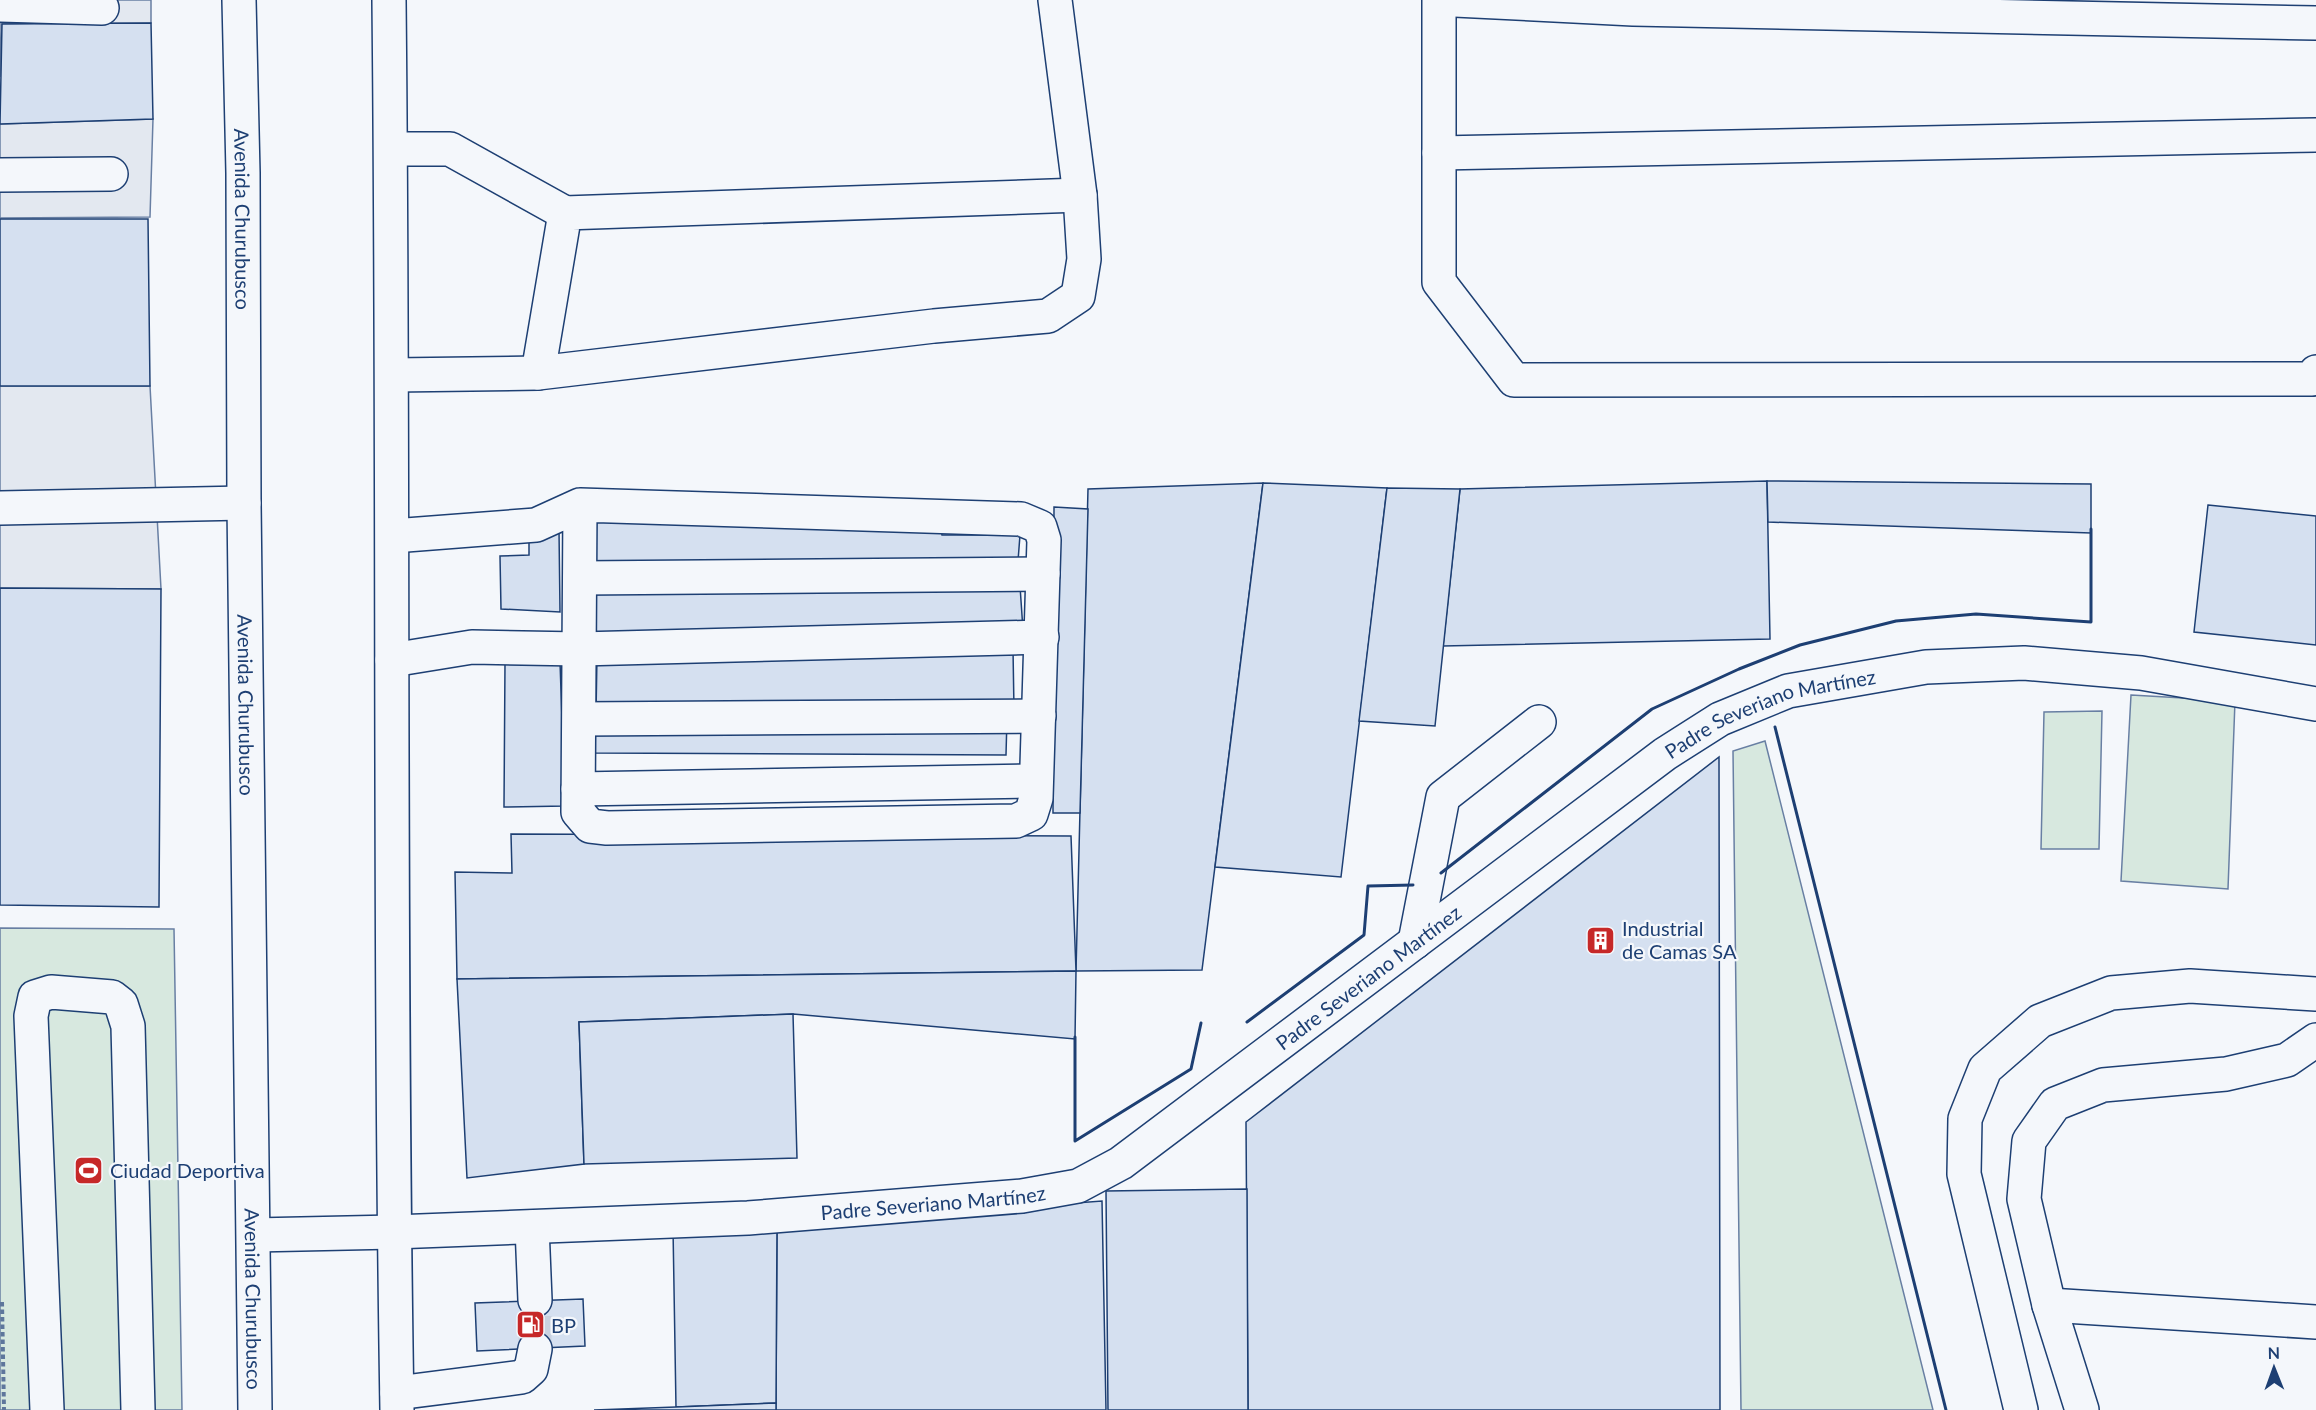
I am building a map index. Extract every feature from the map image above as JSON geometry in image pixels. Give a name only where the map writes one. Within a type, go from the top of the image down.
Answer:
[{"type":"main road","name":"Avenida Churubusco","points":[[239,0],[243,185],[244,503],[255,1410]]},
{"type":"main road","points":[[389,0],[393,375],[394,1232],[397,1401],[522,1377],[531,1369],[535,1349]]},
{"type":"main road","points":[[393,375],[538,374],[934,326],[1047,316],[1077,296],[1084,259],[1080,195],[1055,0]]},
{"type":"main road","points":[[1439,0],[1439,282],[1514,380],[2312,379],[2316,372]]},
{"type":"main road","points":[[1455,0],[1633,9],[2316,23]]},
{"type":"main road","points":[[0,5],[102,9]]},
{"type":"main road","points":[[1439,153],[2316,135]]},
{"type":"main road","points":[[391,149],[450,148],[565,213],[1080,195]]},
{"type":"main road","points":[[0,175],[111,174]]},
{"type":"main road","points":[[538,374],[565,213]]},
{"type":"main road","points":[[0,508],[244,503]]},
{"type":"main road","points":[[393,536],[536,525],[580,506],[1021,519],[1040,527],[1044,540],[1036,781],[578,789],[580,506]]},
{"type":"main road","points":[[580,578],[1043,574]]},
{"type":"main road","points":[[392,660],[472,647],[580,649],[1042,638]]},
{"type":"main road","name":"Padre Severiano Martínez","points":[[254,1235],[532,1227],[771,1216],[1022,1196],[1078,1186],[1121,1163],[1665,754],[1720,719],[1788,691],[1926,667],[2024,663],[2141,673],[2316,704]]},
{"type":"main road","points":[[580,718],[1039,716]]},
{"type":"main road","points":[[1415,942],[1443,797],[1539,722]]},
{"type":"main road","points":[[2021,1410],[1964,1174],[1965,1119],[1985,1069],[2040,1021],[2111,993],[2190,986],[2316,994]]},
{"type":"main road","points":[[47,1410],[30,1016],[35,998],[51,993],[112,998],[121,1004],[128,1026],[138,1410]]},
{"type":"main road","points":[[2082,1410],[2049,1305],[2024,1199],[2029,1141],[2055,1104],[2103,1085],[2226,1074],[2287,1060],[2316,1040]]},
{"type":"main road","points":[[532,1227],[535,1300]]},
{"type":"main road","points":[[2049,1305],[2316,1322]]},
{"type":"shaded area","points":[[0,0],[151,0],[151,23],[2,24],[0,77]]},
{"type":"shaded area","points":[[153,119],[150,217],[0,218],[0,124]]},
{"type":"shaded area","points":[[0,386],[150,386],[161,589],[0,588]]},
{"type":"shaded area","points":[[2131,695],[2235,701],[2228,889],[2121,881]]},
{"type":"shaded area","points":[[2102,711],[2099,849],[2041,849],[2044,712]]},
{"type":"shaded area","points":[[1765,741],[1933,1410],[1741,1410],[1733,751]]},
{"type":"shaded area","name":"Ciudad Deportiva","points":[[0,928],[174,929],[182,1410],[0,1410]]},
{"type":"building","points":[[151,23],[153,119],[0,124],[2,24]]},
{"type":"building","points":[[0,219],[148,219],[150,386],[0,386]]},
{"type":"building","points":[[1767,481],[1770,639],[1443,646],[1460,489]]},
{"type":"building","points":[[1767,481],[2091,484],[2091,533],[1768,522]]},
{"type":"building","points":[[1263,483],[1202,970],[1076,971],[1088,489]]},
{"type":"building","points":[[1263,483],[1387,488],[1341,877],[1215,867]]},
{"type":"building","points":[[1387,488],[1460,489],[1435,726],[1359,721]]},
{"type":"building","points":[[2208,505],[2316,516],[2316,645],[2194,632]]},
{"type":"building","points":[[1054,507],[1088,509],[1080,813],[1053,813]]},
{"type":"building","points":[[939,517],[942,535],[1020,535],[1018,561],[596,563],[595,520]]},
{"type":"building","points":[[529,530],[559,530],[560,612],[501,609],[500,556],[529,555]]},
{"type":"building","points":[[1020,586],[1023,630],[594,633],[593,591]]},
{"type":"building","points":[[0,588],[161,589],[159,907],[0,905]]},
{"type":"building","points":[[1013,649],[1014,710],[596,713],[597,656]]},
{"type":"building","points":[[560,662],[565,806],[504,807],[505,663]]},
{"type":"building","points":[[1007,718],[1006,755],[595,753],[592,726]]},
{"type":"building","name":"Industrial de Camas SA","points":[[1719,757],[1720,1410],[1248,1410],[1246,1122]]},
{"type":"building","points":[[511,834],[1071,836],[1076,971],[457,979],[455,872],[512,873]]},
{"type":"building","points":[[1076,971],[1075,1039],[793,1014],[579,1022],[584,1164],[467,1178],[457,979]]},
{"type":"building","points":[[793,1014],[797,1158],[584,1164],[579,1022]]},
{"type":"building","points":[[1247,1189],[1248,1410],[1108,1410],[1106,1191]]},
{"type":"building","points":[[1102,1201],[1106,1410],[776,1410],[777,1226]]},
{"type":"building","points":[[777,1226],[776,1403],[676,1407],[673,1228]]},
{"type":"building","name":"BP","points":[[583,1299],[585,1346],[477,1351],[475,1303]]},
{"type":"building","points":[[776,1403],[776,1410],[594,1410],[676,1407]]},
{"type":"tunnel","points":[[535,1300],[535,1349]]},
{"type":"wall","points":[[1441,873],[1652,709],[1739,669],[1800,645],[1896,621],[1976,614],[2091,622],[2091,529]]},
{"type":"wall","points":[[1775,727],[1946,1410]]},
{"type":"wall","points":[[1247,1022],[1364,935],[1368,886],[1413,885]]},
{"type":"wall","points":[[1075,1037],[1075,1141],[1191,1069],[1201,1023]]},
{"type":"place","name":"Industrial de Camas SA","points":[[1601,940]]},
{"type":"place","name":"Ciudad Deportiva","points":[[89,1170]]},
{"type":"place","name":"BP","points":[[530,1325]]}]
